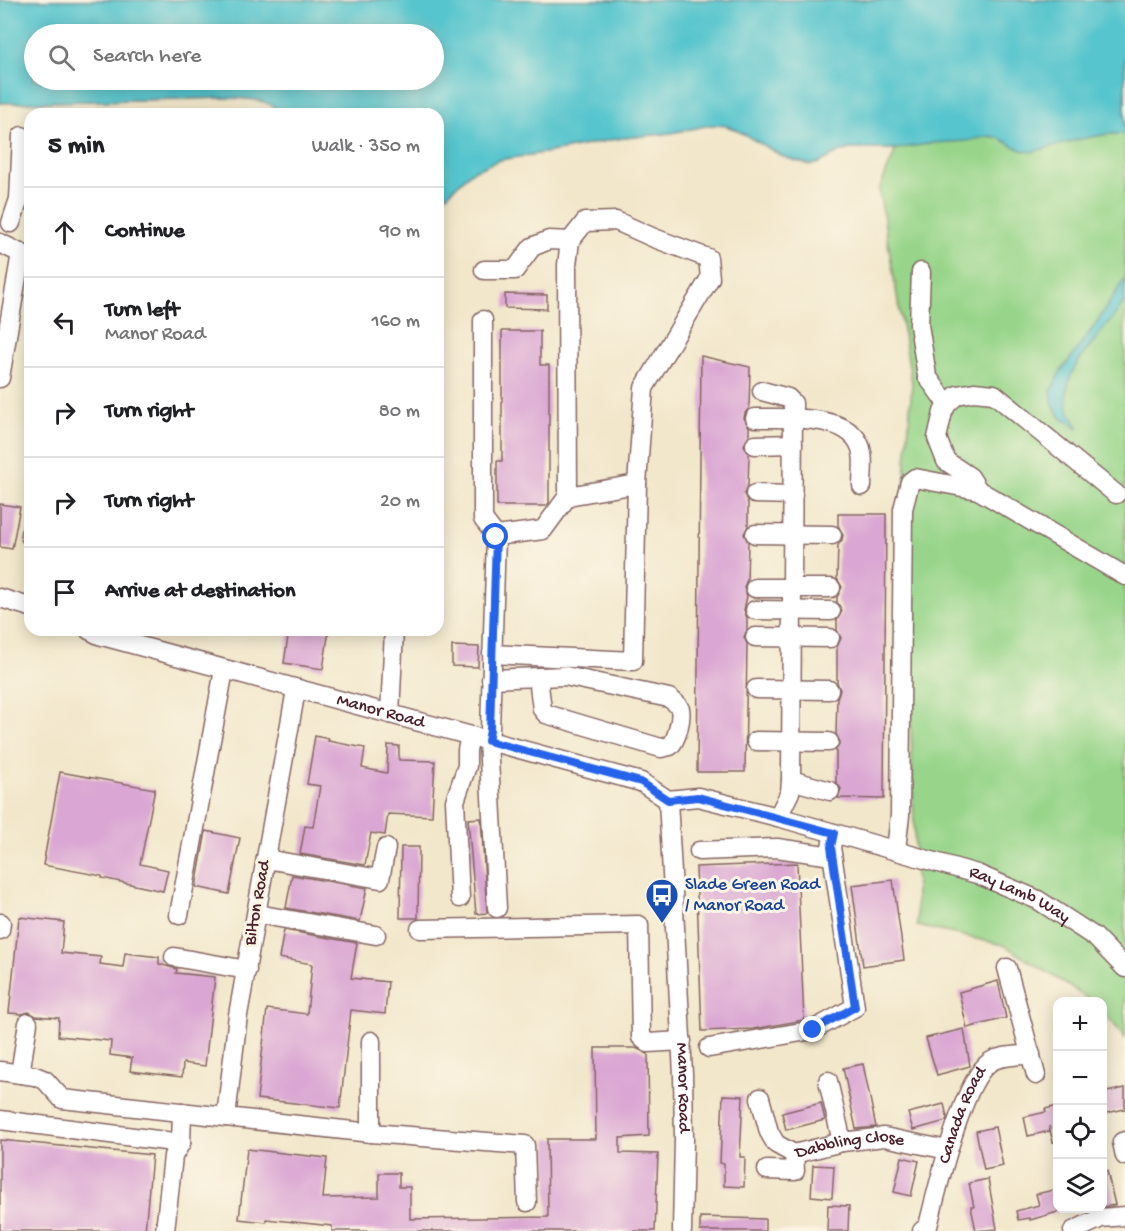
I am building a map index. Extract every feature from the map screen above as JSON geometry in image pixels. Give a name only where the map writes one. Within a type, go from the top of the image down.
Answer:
[{"type":"street","points":[[11,223],[18,198],[22,136]]},
{"type":"street","points":[[492,654],[633,661],[637,484],[644,388],[710,278],[708,258],[654,238],[616,220],[585,222],[570,241],[567,265],[568,496],[543,530],[496,537]]},
{"type":"street","points":[[484,270],[515,270],[532,247],[549,240],[570,241]]},
{"type":"street","points":[[0,243],[24,255]]},
{"type":"street","points":[[0,378],[24,261]]},
{"type":"street","points":[[921,272],[919,325],[927,376],[947,404]]},
{"type":"street","points":[[460,898],[455,801],[467,766],[467,750],[490,730],[496,537],[483,519],[483,320]]},
{"type":"street","points":[[762,391],[791,399],[793,419],[791,780],[790,792],[778,817]]},
{"type":"street","points":[[978,490],[970,477],[946,461],[937,438],[947,404],[957,395],[974,392],[994,394],[1116,494]]},
{"type":"street","points":[[755,418],[819,419],[851,431],[862,451],[862,486]]},
{"type":"street","points":[[755,445],[793,444]]},
{"type":"street","points":[[668,800],[698,797],[896,850],[900,815],[903,509],[910,482],[915,478],[978,490],[1125,576]]},
{"type":"street","points":[[568,496],[637,484]]},
{"type":"street","points":[[755,490],[793,490]]},
{"type":"street","points":[[755,540],[832,540]]},
{"type":"street","points":[[0,598],[24,605]]},
{"type":"street","points":[[755,598],[831,599]]},
{"type":"street","name":"Manor Road","points":[[103,636],[641,782],[668,800],[682,1041],[684,1139],[682,1231]]},
{"type":"street","points":[[390,714],[394,636]]},
{"type":"street","points":[[755,643],[830,643]]},
{"type":"street","points":[[179,915],[224,670]]},
{"type":"street","points":[[491,679],[565,676],[669,698],[680,709],[675,742],[661,748],[546,714],[542,709],[538,678]]},
{"type":"street","name":"Bilton Road","points":[[226,1117],[238,1015],[297,690]]},
{"type":"street","points":[[756,694],[829,694]]},
{"type":"street","points":[[479,738],[497,908]]},
{"type":"street","points":[[756,746],[828,747]]},
{"type":"street","points":[[791,780],[830,791]]},
{"type":"street","points":[[709,1048],[813,1030],[855,1007],[832,856],[834,833]]},
{"type":"street","points":[[266,859],[380,879],[386,848]]},
{"type":"street","points":[[699,851],[777,848],[832,856]]},
{"type":"street","name":"Ray Lamb Way","points":[[896,850],[977,874],[1038,900],[1095,937],[1125,968]]},
{"type":"street","points":[[257,914],[376,935]]},
{"type":"street","points":[[420,929],[639,925],[641,1037],[648,1043],[682,1041]]},
{"type":"street","points":[[174,957],[246,970]]},
{"type":"street","points":[[1006,968],[1036,1075]]},
{"type":"street","points":[[21,1074],[28,1023]]},
{"type":"street","points":[[370,1041],[370,1133]]},
{"type":"street","name":"Canada Road","points":[[929,1229],[948,1150],[967,1098],[977,1078],[990,1062],[1031,1054]]},
{"type":"street","points":[[0,1071],[35,1076],[45,1080],[62,1099],[370,1133],[525,1145],[527,1202]]},
{"type":"street","points":[[828,1081],[842,1142]]},
{"type":"street","points":[[760,1098],[769,1132],[776,1144],[794,1154]]},
{"type":"street","points":[[165,1231],[173,1156],[181,1143],[182,1112]]},
{"type":"street","points":[[0,1120],[181,1143]]},
{"type":"street","name":"Dabbling Close","points":[[767,1170],[795,1171],[794,1154],[842,1142],[884,1137],[948,1150]]},
{"type":"street","points":[[1125,1141],[1122,1142],[1125,1156]]},
{"type":"street","points":[[1073,1231],[1101,1218],[1125,1216]]},
{"type":"green space","points":[[0,0],[1125,0],[1125,1038],[1107,1016],[1107,997],[1086,997],[1004,945],[917,926],[904,490],[912,383],[879,190],[896,149],[849,149],[810,165],[784,157],[735,129],[723,125],[710,125],[499,160],[471,172],[444,197],[444,108],[276,108],[270,104],[249,99],[0,103]]},
{"type":"water","points":[[0,0],[1125,0],[1125,134],[1108,134],[1081,139],[1032,152],[1021,150],[999,138],[989,136],[967,141],[933,143],[896,149],[849,149],[810,165],[784,157],[735,129],[723,125],[710,125],[499,160],[471,172],[444,197],[444,108],[276,108],[270,104],[249,99],[0,103]]},
{"type":"water","points":[[1125,278],[1124,301],[1076,365],[1070,379],[1067,393],[1068,408],[1079,428],[1062,419],[1053,406],[1051,391],[1059,374],[1095,325]]},
{"type":"building","points":[[505,294],[547,295],[547,309],[505,308]]},
{"type":"building","points":[[502,331],[540,331],[540,365],[549,365],[549,503],[546,506],[497,506],[497,461],[502,461]]},
{"type":"building","points":[[701,356],[750,367],[749,408],[744,418],[749,427],[749,436],[744,445],[749,454],[748,485],[744,494],[748,503],[748,526],[744,534],[748,542],[747,580],[744,587],[747,596],[744,610],[747,618],[747,630],[744,637],[747,644],[745,772],[697,772]]},
{"type":"building","points":[[0,504],[20,507],[12,549],[0,547]]},
{"type":"building","points":[[838,514],[886,514],[884,799],[838,798],[841,789],[836,782],[836,750],[840,742],[836,734],[837,698],[840,690],[837,682],[837,647],[841,638],[837,630],[837,620],[842,611],[837,597],[842,587],[837,579],[838,545],[843,535],[838,525]]},
{"type":"building","points":[[288,636],[328,636],[323,669],[284,663]]},
{"type":"building","points":[[452,646],[479,647],[478,667],[452,666]]},
{"type":"building","points":[[315,736],[329,739],[328,741],[365,748],[362,768],[387,773],[388,745],[399,746],[399,760],[435,761],[432,816],[388,814],[385,835],[371,833],[365,865],[300,854],[305,826],[313,827],[320,786],[307,784]]},
{"type":"building","points":[[60,772],[155,789],[140,864],[168,870],[163,891],[43,865]]},
{"type":"building","points":[[481,818],[487,913],[476,914],[468,819]]},
{"type":"building","points":[[206,831],[240,838],[229,894],[196,887]]},
{"type":"building","points":[[401,847],[419,847],[418,918],[400,918]]},
{"type":"building","points":[[797,863],[804,1020],[753,1029],[702,1031],[696,867]]},
{"type":"building","points":[[292,875],[367,888],[360,921],[286,908]]},
{"type":"building","points":[[893,880],[904,960],[863,966],[852,885]]},
{"type":"building","points":[[19,917],[64,922],[61,953],[101,957],[100,964],[123,967],[125,953],[159,957],[159,964],[177,969],[176,973],[215,977],[205,1066],[183,1063],[182,1077],[130,1071],[132,1058],[110,1055],[111,1041],[58,1036],[59,1018],[36,1016],[29,1012],[9,1013]]},
{"type":"building","points":[[284,930],[357,943],[351,978],[388,982],[385,1014],[351,1010],[340,1108],[257,1099],[267,1009],[307,1014],[312,964],[279,958]]},
{"type":"building","points":[[998,981],[1006,1018],[967,1028],[959,992]]},
{"type":"building","points":[[964,1029],[970,1066],[937,1075],[926,1038]]},
{"type":"building","points":[[595,1048],[636,1048],[648,1054],[649,1136],[620,1138],[620,1153],[658,1154],[655,1231],[332,1231],[332,1226],[266,1219],[266,1222],[239,1219],[247,1149],[327,1158],[323,1198],[379,1197],[379,1173],[399,1173],[399,1187],[410,1187],[410,1219],[548,1217],[547,1139],[596,1139]]},
{"type":"building","points":[[863,1064],[876,1127],[856,1129],[843,1068]]},
{"type":"building","points":[[1125,1088],[1125,1109],[1107,1113],[1107,1092]]},
{"type":"building","points":[[723,1095],[743,1096],[740,1157],[745,1157],[744,1187],[724,1186],[724,1164],[720,1163]]},
{"type":"building","points":[[821,1103],[825,1120],[786,1130],[782,1113]]},
{"type":"building","points":[[944,1104],[946,1121],[913,1130],[908,1113]]},
{"type":"building","points":[[1053,1107],[1053,1142],[1049,1126],[1050,1131],[1028,1136],[1024,1117],[1046,1112],[1045,1109]]},
{"type":"building","points":[[995,1127],[1003,1166],[984,1170],[976,1131]]},
{"type":"building","points":[[0,1140],[152,1155],[145,1231],[0,1231]]},
{"type":"building","points":[[902,1157],[919,1161],[911,1196],[894,1192]]},
{"type":"building","points":[[813,1165],[834,1166],[832,1198],[811,1196]]},
{"type":"building","points":[[1107,1171],[1115,1205],[1107,1206]]},
{"type":"building","points":[[988,1179],[997,1229],[976,1231],[969,1183]]},
{"type":"building","points":[[1053,1190],[1054,1213],[1030,1220],[1030,1218],[1018,1220],[1016,1211],[1039,1205],[1036,1194]]},
{"type":"building","points":[[828,1205],[849,1206],[848,1231],[827,1231]]},
{"type":"building","points":[[700,1217],[765,1219],[765,1231],[700,1231]]},
{"type":"place","name":"Slade Green Road / Manor Road","points":[[662,924]]},
{"type":"route","points":[[496,537],[488,741],[641,782],[668,800],[698,797],[834,833],[831,847],[855,1007],[813,1030]]}]
